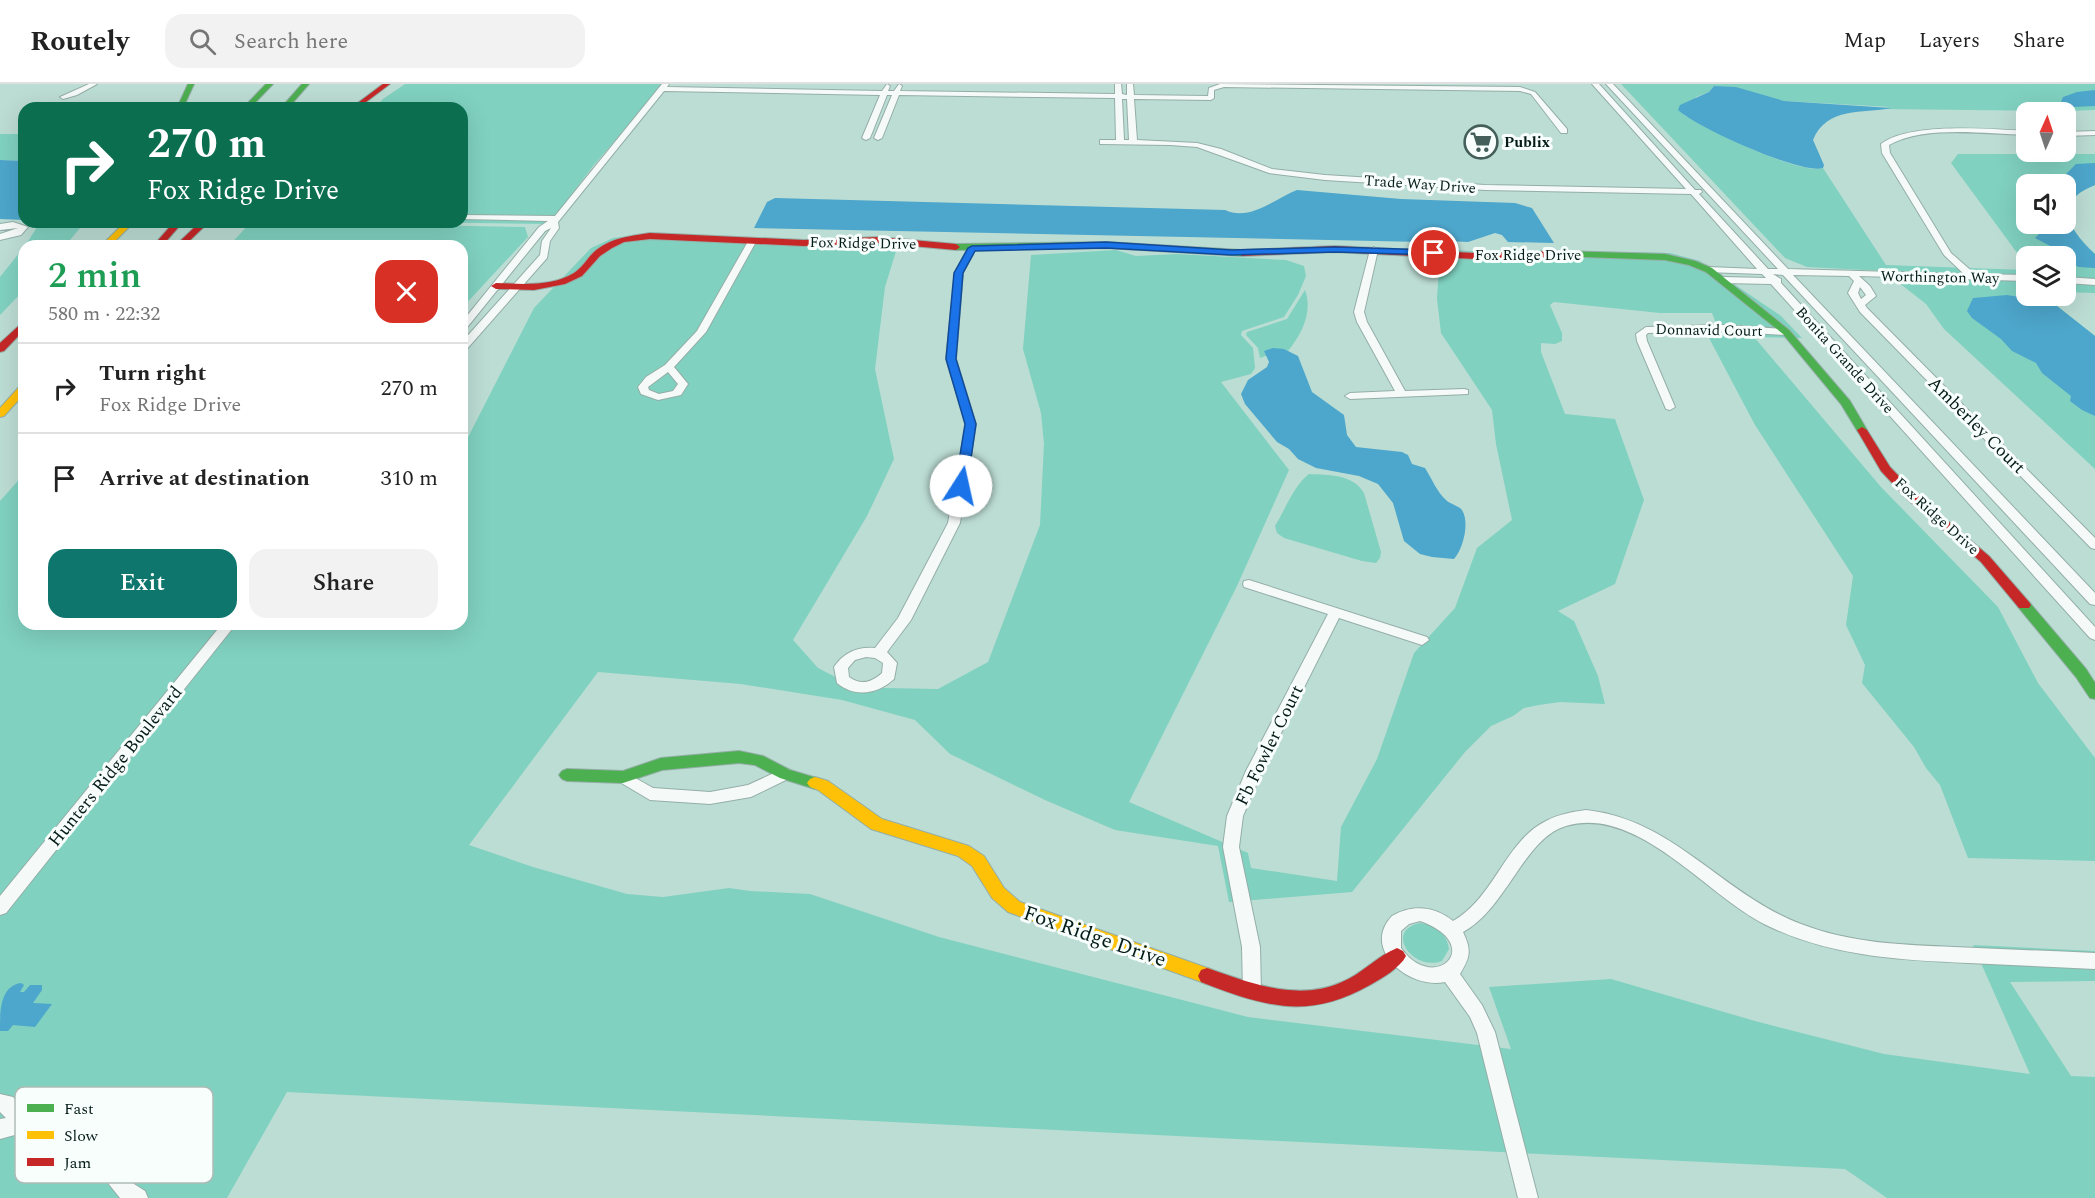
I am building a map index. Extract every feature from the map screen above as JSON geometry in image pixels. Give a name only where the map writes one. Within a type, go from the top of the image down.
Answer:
[{"type":"main road","points":[[183,102],[191,84]]},
{"type":"main road","points":[[252,102],[270,84]]},
{"type":"main road","points":[[290,102],[306,84]]},
{"type":"main road","points":[[362,102],[387,84]]},
{"type":"main road","points":[[96,240],[106,228]]},
{"type":"main road","points":[[111,240],[124,228]]},
{"type":"main road","points":[[162,240],[174,228]]},
{"type":"main road","points":[[186,240],[198,228]]},
{"type":"main road","name":"Fox Ridge Drive","points":[[496,286],[546,286],[570,280],[606,248],[631,238],[650,236],[818,243],[888,241],[972,248],[1106,245],[1232,253],[1374,250],[1475,256],[1543,254],[1665,257],[1692,263],[1709,270],[1723,280],[1786,332],[1846,403],[1885,469],[1912,497],[1985,559],[2081,673],[2095,693]]},
{"type":"main road","points":[[0,349],[18,330]]},
{"type":"main road","points":[[0,414],[18,394]]},
{"type":"main road","name":"Fox Ridge Drive","points":[[567,775],[623,777],[662,764],[739,757],[758,760],[785,774],[823,785],[877,824],[963,851],[978,861],[998,893],[1014,907],[1252,991],[1294,1001],[1317,999],[1339,992],[1378,973],[1397,956]]},
{"type":"street","points":[[63,97],[75,94],[94,84]]},
{"type":"street","points":[[866,138],[888,84]]},
{"type":"street","points":[[878,138],[900,84]]},
{"type":"street","points":[[1118,84],[1120,142]]},
{"type":"street","points":[[1130,84],[1133,142]]},
{"type":"street","name":"Bonita Grande Drive","points":[[1595,84],[2095,635]]},
{"type":"street","name":"Bonita Grande Drive","points":[[1609,84],[2095,601]]},
{"type":"street","points":[[468,321],[542,229],[556,220],[664,87],[1211,98],[1210,89],[1224,85],[1520,89],[1533,93],[1564,131]]},
{"type":"street","points":[[1973,277],[1948,255],[1886,153],[1885,144],[1894,137],[1918,133],[2016,133]]},
{"type":"street","points":[[2076,134],[2095,133]]},
{"type":"street","name":"Trade Way Drive","points":[[1103,142],[1197,145],[1272,171],[1388,183],[1519,189],[1711,192]]},
{"type":"street","points":[[468,216],[556,220]]},
{"type":"street","points":[[468,341],[544,256],[546,242],[555,228],[556,220]]},
{"type":"street","points":[[0,227],[18,226]]},
{"type":"street","points":[[0,237],[18,233],[23,228]]},
{"type":"street","points":[[669,367],[701,332],[753,240]]},
{"type":"street","points":[[878,654],[904,620],[954,523],[971,424],[951,359],[959,273],[972,248]]},
{"type":"street","points":[[1374,250],[1359,312],[1362,322],[1401,393]]},
{"type":"street","name":"Worthington Way","points":[[1709,270],[1786,271],[1855,278],[2016,284]]},
{"type":"street","name":"Amberley Court","points":[[1855,278],[1853,293],[1861,303],[1863,310],[2095,544]]},
{"type":"street","name":"Worthington Way","points":[[1723,280],[2016,278]]},
{"type":"street","points":[[2076,281],[2095,282]]},
{"type":"street","points":[[2076,284],[2095,282]]},
{"type":"street","name":"Donnavid Court","points":[[1670,408],[1642,341],[1641,334],[1646,330],[1722,328],[1786,332]]},
{"type":"street","points":[[1350,396],[1464,392]]},
{"type":"street","points":[[1249,584],[1422,640]]},
{"type":"street","name":"Fb Fowler Court","points":[[1252,991],[1251,947],[1231,847],[1235,816],[1254,771],[1335,613]]},
{"type":"street","name":"Hunters Ridge Boulevard","points":[[0,908],[224,630]]},
{"type":"street","points":[[623,777],[650,794],[710,798],[751,791],[785,774]]},
{"type":"street","points":[[1453,929],[1483,909],[1534,838],[1546,828],[1561,820],[1590,816],[1621,822],[1643,832],[1754,909],[1778,922],[1827,941],[1877,951],[2095,961]]},
{"type":"street","points":[[1409,915],[1432,916],[1453,929],[1459,939],[1461,959],[1457,967],[1439,976],[1415,972],[1397,956],[1391,946],[1390,936],[1393,927],[1409,915]]},
{"type":"street","points":[[1449,973],[1476,1011],[1486,1032],[1528,1198]]},
{"type":"street","points":[[0,1103],[6,1104],[15,1114]]},
{"type":"street","points":[[0,1129],[15,1125]]},
{"type":"street","points":[[121,1183],[127,1191],[138,1198]]},
{"type":"green space","points":[[405,84],[664,84],[593,166],[549,224],[468,223],[468,102],[380,102]]},
{"type":"green space","points":[[1621,84],[2095,84],[2095,110],[2076,111],[2076,102],[2016,102],[2016,110],[1881,109],[1890,107],[1784,101],[1714,86],[1709,92],[1696,97],[1684,115],[1754,150],[1795,165],[1823,168],[1886,265],[2016,270],[2016,306],[2057,306],[2095,336],[2095,469],[1944,329],[1926,304],[1884,271],[1807,267],[1785,258]]},
{"type":"green space","points":[[0,134],[18,134],[18,161],[0,160]]},
{"type":"green space","points":[[1958,154],[2016,154],[2016,162],[2076,162],[2076,154],[2095,154],[2095,185],[2076,197],[2076,174],[2016,174],[2016,234],[2076,234],[2076,232],[2095,254],[2095,293],[2076,292],[2076,246],[2016,246],[2016,251],[1951,163]]},
{"type":"green space","points":[[525,227],[528,237],[468,302],[468,240],[234,240],[245,228]]},
{"type":"green space","points":[[36,228],[80,228],[70,240],[29,240]]},
{"type":"green space","points":[[645,234],[820,240],[900,238],[885,287],[875,369],[894,459],[867,516],[793,640],[818,668],[851,685],[885,688],[938,689],[988,662],[1040,525],[1044,444],[1041,413],[1023,349],[1031,255],[1116,250],[1136,256],[1176,254],[1286,260],[1304,266],[1306,276],[1298,295],[1284,317],[1242,331],[1241,335],[1253,348],[1255,368],[1251,374],[1221,382],[1289,470],[1237,586],[1129,802],[1248,853],[1251,868],[1337,881],[1341,827],[1377,759],[1414,653],[1455,608],[1477,548],[1512,520],[1496,444],[1492,410],[1441,333],[1437,299],[1440,249],[1483,252],[1509,250],[1670,253],[1700,261],[1781,316],[1802,338],[1754,337],[1881,487],[1998,607],[2038,683],[2095,758],[2095,861],[1968,858],[1940,785],[1926,768],[1914,747],[1862,683],[1865,665],[1846,625],[1853,576],[1755,425],[1709,338],[1720,334],[1712,313],[1660,313],[1554,302],[1550,305],[1562,333],[1562,341],[1555,344],[1541,343],[1541,352],[1565,414],[1615,419],[1644,500],[1615,584],[1558,611],[1574,621],[1598,676],[1605,704],[1560,702],[1539,705],[1524,708],[1491,726],[1465,752],[1352,892],[1229,902],[1218,846],[1115,830],[1045,800],[950,754],[915,720],[842,700],[741,684],[598,672],[469,845],[533,867],[627,894],[663,897],[729,888],[810,894],[939,937],[1248,1017],[1511,1049],[1489,987],[1611,979],[1755,1021],[1884,1054],[2030,1074],[1973,945],[2095,951],[2095,981],[2010,982],[2071,1076],[2095,1077],[2095,1198],[1887,1198],[1845,1169],[287,1092],[227,1198],[0,1198],[0,501],[18,481],[18,630],[468,630],[468,437],[534,308],[591,248],[613,238]]},
{"type":"green space","points":[[18,254],[18,296],[0,315],[0,277]]},
{"type":"green space","points":[[1305,290],[1307,314],[1302,330],[1293,344],[1288,351],[1284,349],[1260,358],[1258,348],[1246,335],[1247,332],[1287,319]]},
{"type":"green space","points":[[1309,474],[1332,475],[1347,479],[1354,482],[1364,493],[1381,552],[1376,563],[1284,538],[1277,533],[1275,526],[1294,491]]},
{"type":"green space","points":[[1420,923],[1435,928],[1446,938],[1449,949],[1442,961],[1431,963],[1421,961],[1406,949],[1403,941],[1404,933],[1409,927]]},
{"type":"water","points":[[1714,86],[1736,87],[1784,101],[1891,108],[1847,114],[1827,122],[1819,129],[1813,140],[1824,165],[1823,168],[1811,168],[1772,157],[1726,138],[1688,118],[1678,110],[1680,105],[1709,92]]},
{"type":"water","points":[[2095,90],[2095,106],[2076,107],[2076,102],[2061,102],[2063,97],[2077,92]]},
{"type":"water","points":[[0,160],[18,161],[18,220],[0,219]]},
{"type":"water","points":[[2095,163],[2095,185],[2076,197],[2076,174],[2066,174],[2076,164]]},
{"type":"water","points":[[1297,190],[1401,199],[1515,203],[1532,208],[1554,243],[1508,242],[1502,235],[1495,233],[1468,242],[1422,240],[1422,242],[754,228],[767,202],[775,198],[1225,210],[1244,213],[1262,208]]},
{"type":"water","points":[[2076,232],[2095,254],[2095,268],[2076,266],[2076,246],[2050,246],[2035,238],[2039,234],[2076,234]]},
{"type":"water","points":[[2007,295],[2016,296],[2016,306],[2057,306],[2095,336],[2095,416],[2070,401],[2071,396],[2042,373],[2036,363],[2012,351],[2001,339],[1972,318],[1967,311],[1973,298]]},
{"type":"water","points":[[1273,348],[1284,349],[1298,356],[1312,392],[1344,415],[1347,435],[1356,447],[1402,452],[1408,455],[1412,464],[1425,468],[1443,497],[1462,510],[1465,522],[1464,536],[1454,559],[1420,554],[1404,541],[1393,503],[1378,484],[1359,476],[1316,468],[1298,459],[1289,449],[1277,442],[1245,404],[1241,394],[1248,380],[1267,367],[1269,362],[1264,351]]},
{"type":"water","points":[[21,983],[24,985],[20,992],[24,992],[30,985],[42,985],[42,990],[33,1003],[52,1004],[35,1027],[13,1025],[8,1031],[0,1031],[1,1008],[5,994],[14,985]]},
{"type":"traffic: fast","points":[[183,102],[191,84]]},
{"type":"traffic: fast","points":[[252,102],[270,84]]},
{"type":"traffic: fast","points":[[290,102],[306,84]]},
{"type":"traffic: fast","points":[[956,247],[1106,245],[1242,253]]},
{"type":"traffic: fast","points":[[1560,254],[1665,257],[1692,263],[1709,270],[1786,332],[1846,403],[1862,430]]},
{"type":"traffic: fast","points":[[2024,605],[2081,673],[2095,694]]},
{"type":"traffic: fast","points":[[567,775],[623,777],[661,764],[739,757],[758,760],[785,774],[815,783]]},
{"type":"traffic: slow","points":[[111,240],[124,228]]},
{"type":"traffic: slow","points":[[0,414],[18,394]]},
{"type":"traffic: slow","points":[[815,783],[823,785],[877,824],[963,851],[978,861],[998,893],[1014,907],[1207,976]]},
{"type":"traffic: jam","points":[[362,102],[387,84]]},
{"type":"traffic: jam","points":[[162,240],[174,228]]},
{"type":"traffic: jam","points":[[186,240],[198,228]]},
{"type":"traffic: jam","points":[[496,286],[534,287],[562,282],[579,274],[597,254],[609,246],[622,240],[650,236],[804,243],[879,240],[956,247]]},
{"type":"traffic: jam","points":[[1242,253],[1335,249],[1475,256],[1560,254]]},
{"type":"traffic: jam","points":[[0,349],[18,330]]},
{"type":"traffic: jam","points":[[1862,430],[1885,469],[1912,497],[1985,559],[2024,605]]},
{"type":"traffic: jam","points":[[1207,976],[1261,994],[1306,999],[1327,996],[1348,988],[1397,956]]},
{"type":"place","name":"Publix","points":[[1481,142]]},
{"type":"route","points":[[961,486],[971,424],[951,359],[959,273],[972,248],[1018,249],[1106,245],[1232,253],[1335,249],[1434,253]]}]
